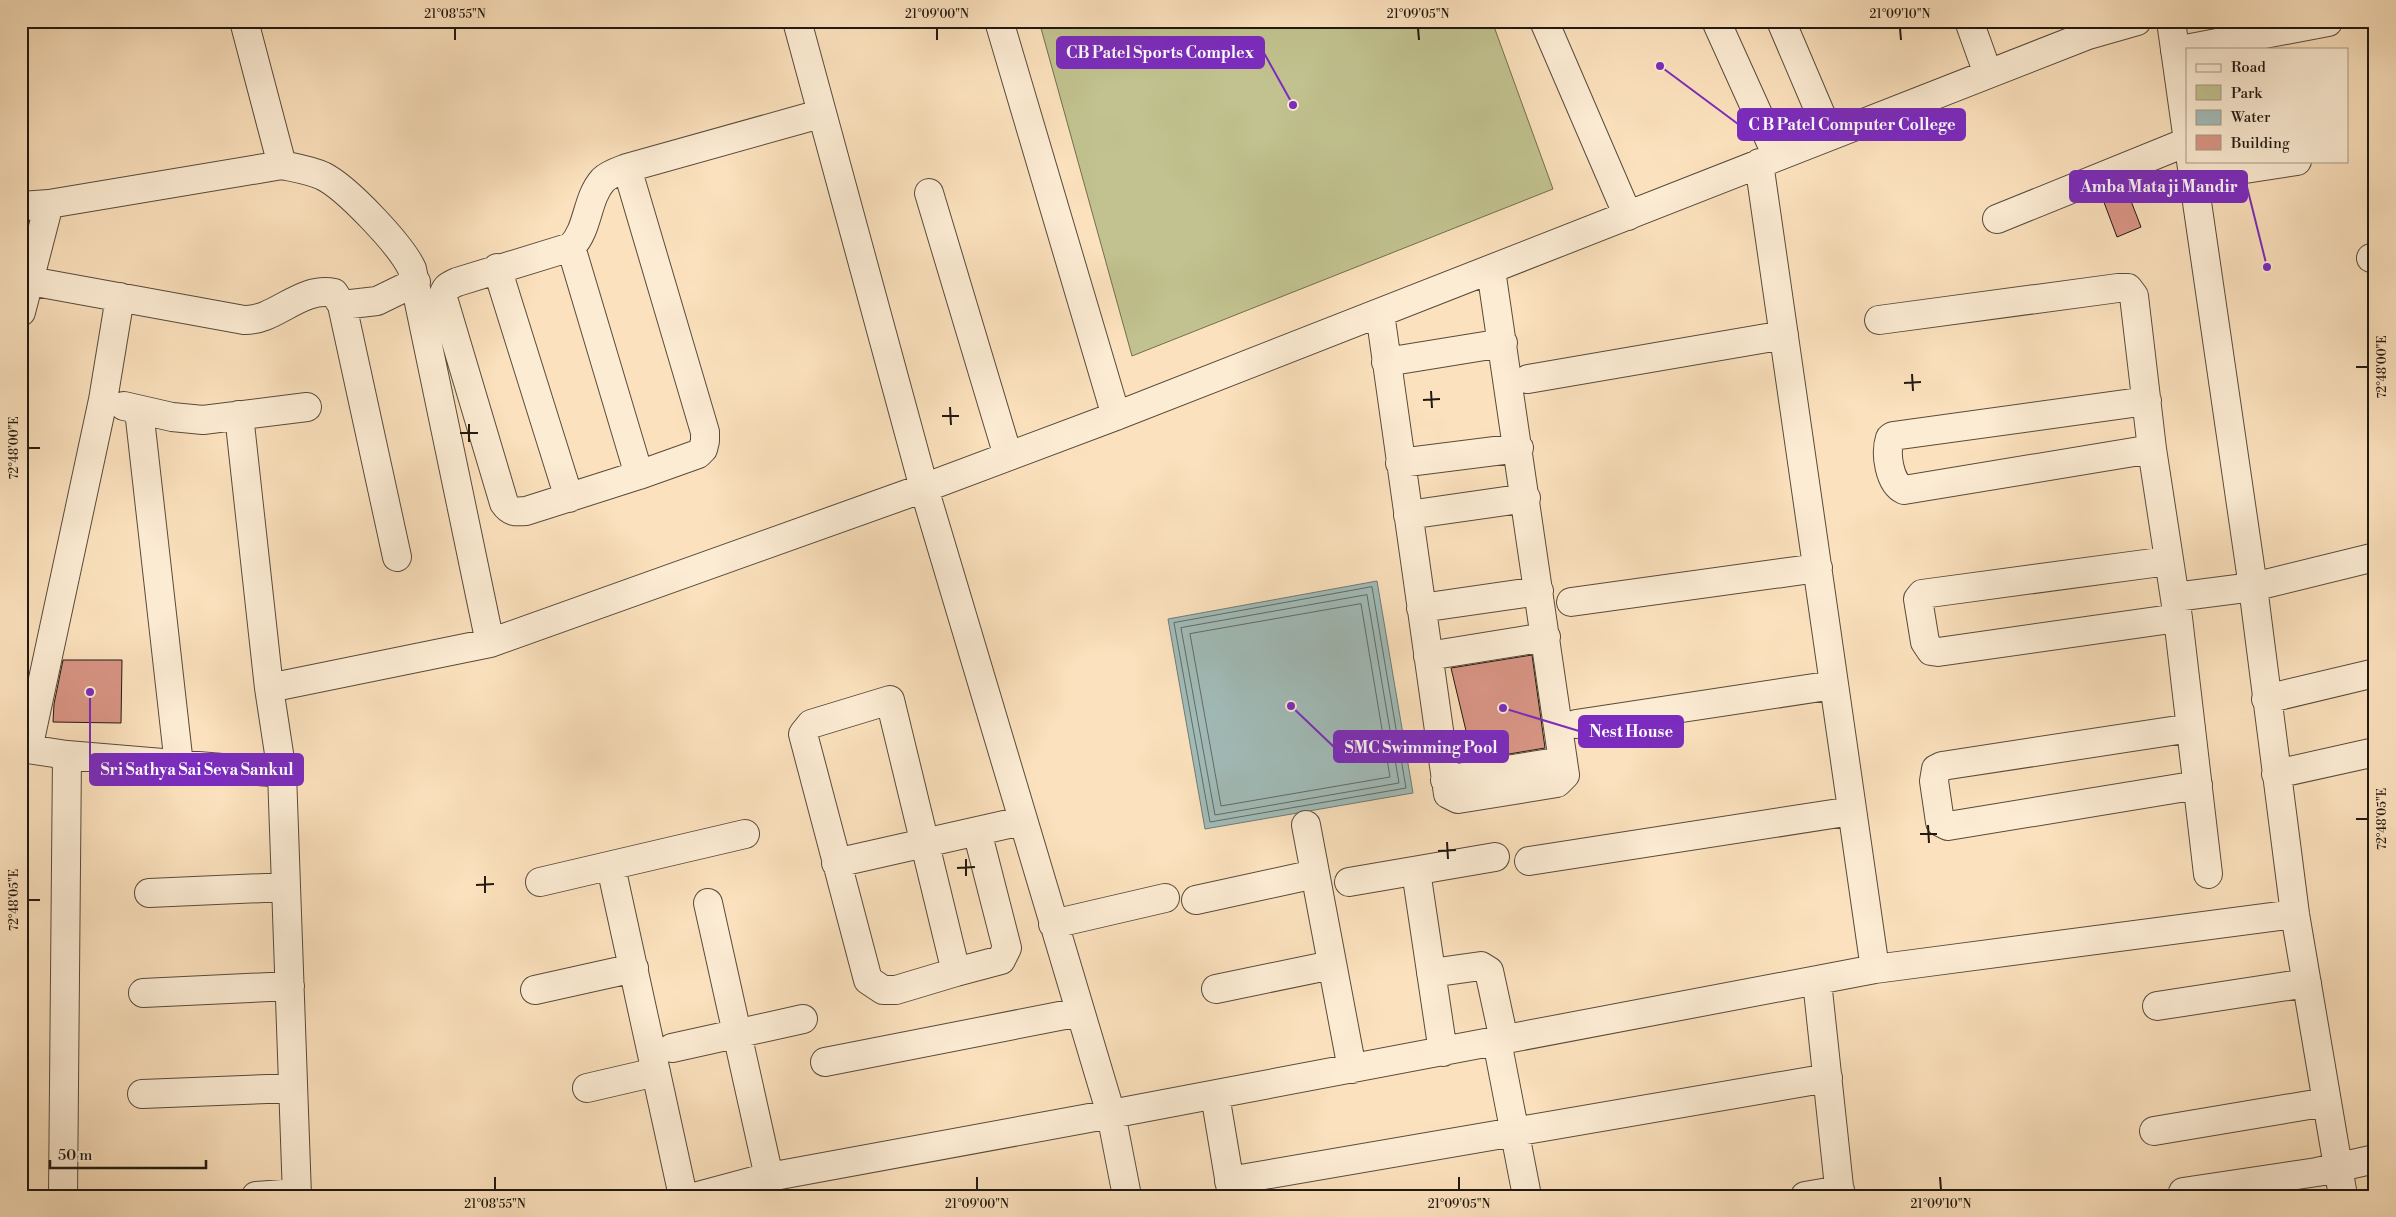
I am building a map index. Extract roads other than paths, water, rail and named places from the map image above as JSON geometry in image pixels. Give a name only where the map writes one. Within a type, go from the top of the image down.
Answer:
[{"type":"street","points":[[244,21],[282,165]]},
{"type":"street","points":[[797,21],[924,488],[1111,1114],[1127,1196]]},
{"type":"street","points":[[999,21],[1116,416]]},
{"type":"street","points":[[1544,21],[1628,216]]},
{"type":"street","points":[[1716,21],[1768,160],[1784,335],[1875,969]]},
{"type":"street","points":[[1782,21],[1830,136]]},
{"type":"street","points":[[1969,21],[1988,74]]},
{"type":"street","points":[[269,688],[490,643],[924,488],[1116,416],[2088,35],[2138,21]]},
{"type":"street","points":[[2171,21],[2186,127]]},
{"type":"street","points":[[2175,50],[2328,22]]},
{"type":"street","points":[[627,168],[704,432],[705,441],[703,449],[698,454],[639,476],[526,511],[515,512],[508,509],[504,503],[444,298],[444,291],[448,286],[497,268],[571,248],[581,234],[596,190],[603,180],[627,168],[821,112]]},
{"type":"street","points":[[1997,219],[2186,142]]},
{"type":"street","points":[[2284,162],[2192,169],[2253,587],[2295,914],[2343,1196]]},
{"type":"street","points":[[21,206],[48,204],[282,165],[310,171],[325,177],[348,194],[406,258],[416,282],[490,643]]},
{"type":"street","points":[[929,193],[1008,456]]},
{"type":"street","points":[[21,312],[48,204]]},
{"type":"street","points":[[571,248],[639,476]]},
{"type":"street","points":[[497,268],[569,498]]},
{"type":"street","points":[[1380,313],[1448,794],[1458,799],[1557,783],[1565,775],[1564,761],[1492,270]]},
{"type":"street","points":[[30,281],[244,320],[261,318],[295,300],[326,291],[334,293],[342,305],[397,558]]},
{"type":"street","points":[[342,305],[377,301],[416,282]]},
{"type":"street","points":[[1879,320],[2101,289],[2128,288],[2134,296],[2152,449],[2168,561],[2177,608],[2208,874]]},
{"type":"street","points":[[120,297],[103,400],[25,748],[68,756],[282,773]]},
{"type":"street","points":[[1528,379],[1784,335]]},
{"type":"street","points":[[1386,362],[1503,343]]},
{"type":"street","points":[[103,400],[139,410],[203,420],[308,407]]},
{"type":"street","points":[[2147,401],[1893,436],[1890,438],[1888,451],[1893,480],[1899,488],[1904,490],[2152,449]]},
{"type":"street","points":[[139,410],[179,765]]},
{"type":"street","points":[[239,415],[269,688],[282,773],[297,1194],[256,1196]]},
{"type":"street","points":[[1400,463],[1518,448]]},
{"type":"street","points":[[1408,515],[1526,498]]},
{"type":"street","points":[[2168,561],[1922,594],[1918,599],[1925,642],[1932,651],[1938,652],[2177,608],[2375,557]]},
{"type":"street","points":[[1571,602],[1818,568]]},
{"type":"street","points":[[1421,608],[1539,592]]},
{"type":"street","points":[[1428,656],[1546,637]]},
{"type":"street","points":[[2266,699],[2375,673]]},
{"type":"street","points":[[1576,724],[1834,685]]},
{"type":"street","points":[[956,972],[890,700],[811,724],[803,734],[868,980],[883,990],[896,990],[1001,960],[1007,948],[977,831]]},
{"type":"street","points":[[2190,728],[1942,766],[1936,769],[1934,781],[1940,822],[1948,826],[2198,785]]},
{"type":"street","points":[[2276,774],[2375,752]]},
{"type":"street","points":[[63,1196],[68,756]]},
{"type":"street","points":[[1530,861],[1852,811]]},
{"type":"street","points":[[836,863],[1022,821]]},
{"type":"street","points":[[1306,825],[1352,1069]]},
{"type":"street","points":[[540,882],[612,867],[745,834]]},
{"type":"street","points":[[1349,882],[1495,857]]},
{"type":"street","points":[[612,867],[683,1196]]},
{"type":"street","points":[[1416,871],[1443,1052]]},
{"type":"street","points":[[1196,900],[1315,874]]},
{"type":"street","points":[[149,893],[286,887]]},
{"type":"street","points":[[1053,924],[1166,898]]},
{"type":"street","points":[[708,903],[769,1177]]},
{"type":"street","points":[[698,1196],[769,1177],[1443,1052],[1875,969],[2295,914]]},
{"type":"street","points":[[1216,989],[1332,966]]},
{"type":"street","points":[[1431,973],[1481,966],[1489,971],[1494,985],[1500,1041],[1527,1196]]},
{"type":"street","points":[[535,990],[634,968]]},
{"type":"street","points":[[1805,1196],[1840,1193],[1817,981]]},
{"type":"street","points":[[2157,1006],[2307,983]]},
{"type":"street","points":[[143,993],[290,986]]},
{"type":"street","points":[[825,1062],[1080,1012]]},
{"type":"street","points":[[672,1048],[803,1019]]},
{"type":"street","points":[[587,1088],[656,1072]]},
{"type":"street","points":[[1215,1094],[1230,1188],[1516,1130],[1828,1078]]},
{"type":"street","points":[[142,1094],[293,1088]]},
{"type":"street","points":[[2154,1131],[2327,1102]]},
{"type":"street","points":[[2183,1192],[2338,1167],[2375,1159]]},
{"type":"water","points":[[1377,581],[1413,793],[1205,829],[1168,619]]},
{"type":"place","name":"C B Patel Computer College","points":[[1660,66]]},
{"type":"place","name":"CB Patel Sports Complex","points":[[1293,105]]},
{"type":"place","name":"Amba Mata ji Mandir","points":[[2267,267]]},
{"type":"place","name":"Sri Sathya Sai Seva Sankul","points":[[90,692]]},
{"type":"place","name":"SMC Swimming Pool","points":[[1291,706]]},
{"type":"place","name":"Nest House","points":[[1503,708]]}]
